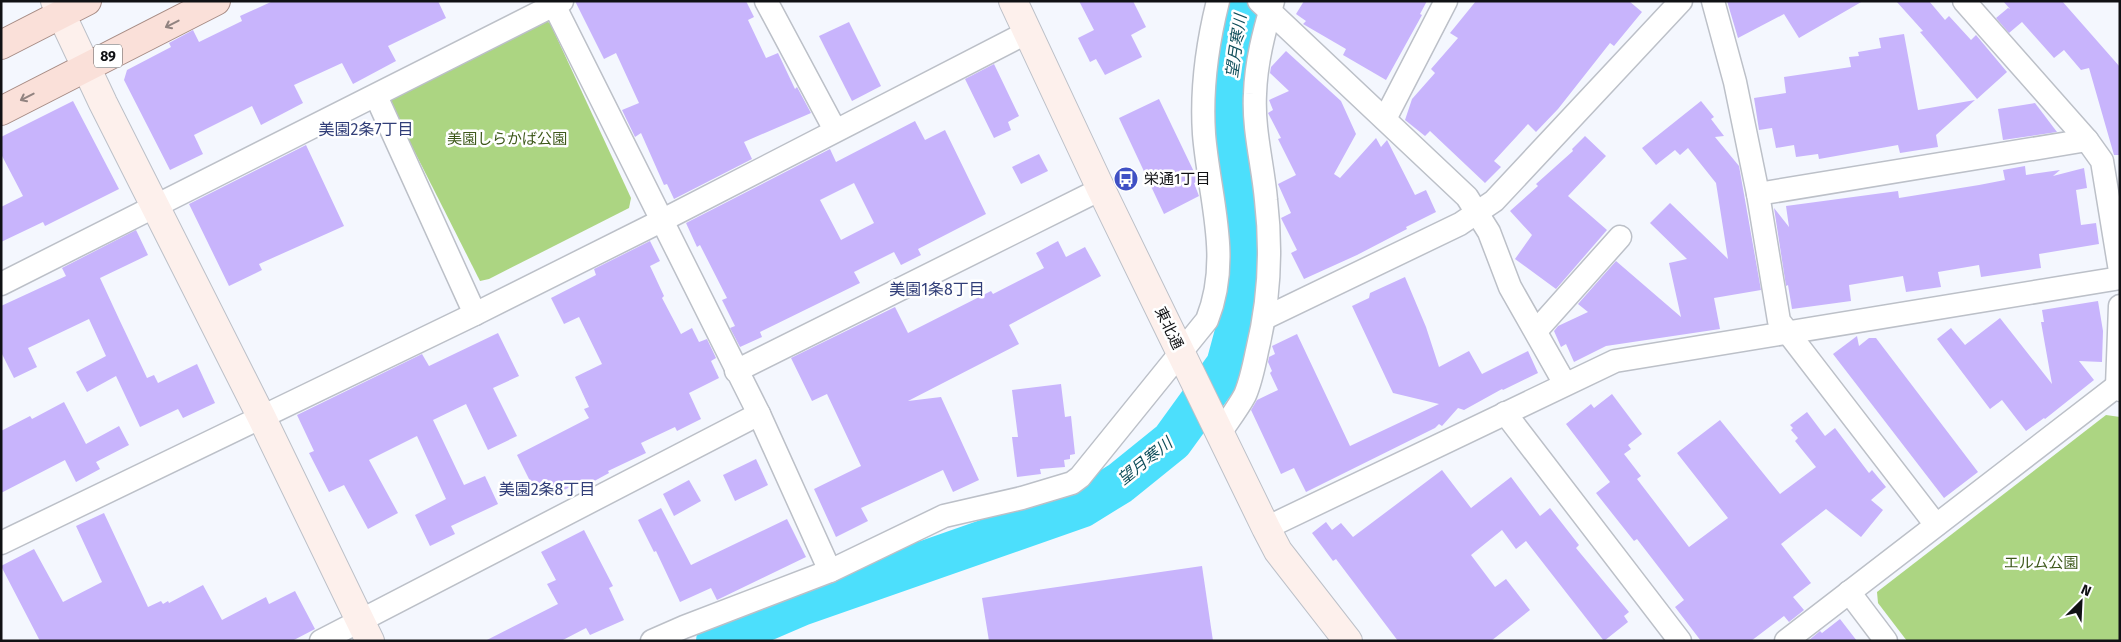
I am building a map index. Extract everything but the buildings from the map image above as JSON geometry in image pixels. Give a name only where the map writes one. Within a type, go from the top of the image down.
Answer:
[{"type":"main road","points":[[1,45],[58,8],[87,1]]},
{"type":"main road","name":"89","points":[[1,111],[216,1]]},
{"type":"street","points":[[766,1],[835,130]]},
{"type":"street","name":"東北通","points":[[1013,1],[1278,551],[1348,641]]},
{"type":"street","points":[[652,641],[830,571],[944,516],[1022,498],[1072,483],[1080,477],[1186,361],[1215,300],[1218,273],[1216,212],[1204,135],[1204,96],[1209,37],[1218,1]]},
{"type":"street","points":[[1385,119],[1446,1]]},
{"type":"street","points":[[1265,318],[1460,224],[1494,201],[1681,1]]},
{"type":"street","points":[[1712,1],[1735,82],[1758,194],[1780,321],[1786,332],[1936,525]]},
{"type":"street","points":[[1964,1],[2088,140],[2102,161],[2120,272]]},
{"type":"street","points":[[1,284],[376,96],[556,2],[661,221],[759,414],[830,571]]},
{"type":"street","points":[[1267,4],[1467,197],[1489,232],[1510,287],[1565,384]]},
{"type":"street","points":[[1218,429],[1244,397],[1250,382],[1265,318],[1269,266],[1266,200],[1257,139],[1255,95],[1258,59],[1267,4]]},
{"type":"street","points":[[58,8],[86,68],[261,416],[365,631]]},
{"type":"street","points":[[1,543],[474,314],[661,221],[1028,32]]},
{"type":"street","points":[[376,96],[474,314]]},
{"type":"street","points":[[1758,194],[2088,140]]},
{"type":"street","points":[[736,370],[1102,189]]},
{"type":"street","points":[[1536,331],[1620,237]]},
{"type":"street","points":[[1266,528],[1615,361],[2120,278]]},
{"type":"street","points":[[1786,641],[2118,388],[2120,306]]},
{"type":"street","points":[[1505,413],[1680,641]]},
{"type":"street","points":[[321,641],[365,631],[759,414]]},
{"type":"street","points":[[1849,592],[1886,641]]},
{"type":"green space","name":"美園しらかば公園","points":[[542,19],[550,23],[631,198],[629,208],[489,279],[480,281],[389,101]]},
{"type":"green space","name":"エルム公園","points":[[2106,415],[2120,417],[2120,641],[1907,641],[1878,603],[1877,592]]},
{"type":"waterway","name":"望月寒川","points":[[717,641],[801,605],[1081,507],[1120,483],[1172,441],[1227,365],[1240,317],[1245,282],[1246,225],[1231,128],[1230,68],[1235,32],[1243,1]]},
{"type":"place","name":"栄通1丁目","points":[[1126,179]]},
{"type":"district","name":"美園2条7丁目","points":[[366,129]]},
{"type":"district","name":"美園1条8丁目","points":[[937,289]]},
{"type":"district","name":"美園2条8丁目","points":[[547,489]]}]
